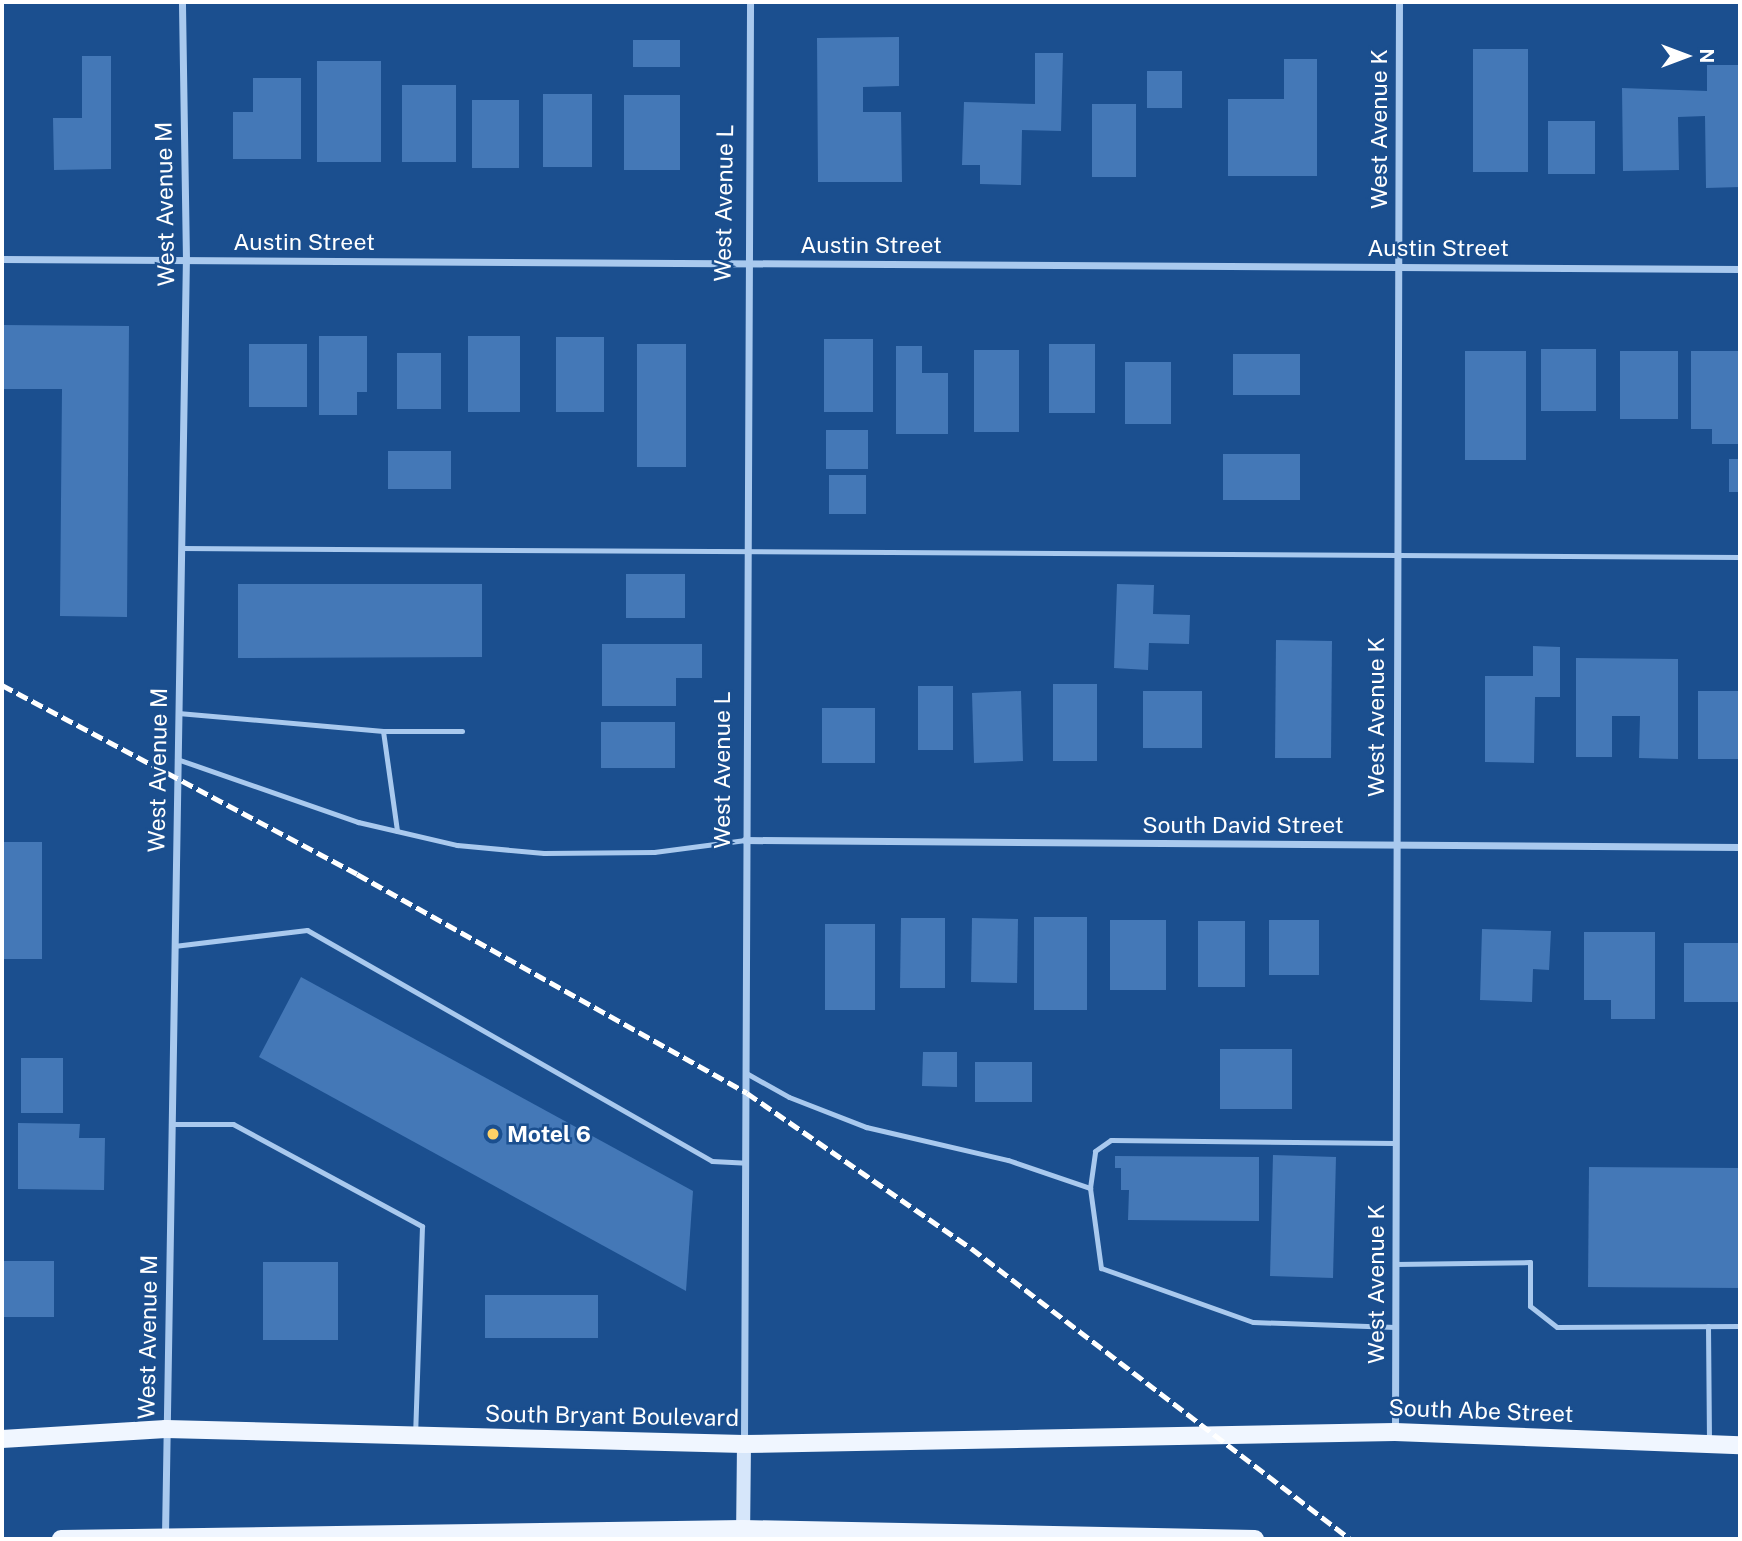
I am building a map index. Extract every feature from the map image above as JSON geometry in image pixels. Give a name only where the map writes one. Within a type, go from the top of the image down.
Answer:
[{"type":"main road","name":"South Bryant Boulevard","points":[[2,1439],[166,1429],[744,1444],[1221,1437]]},
{"type":"main road","name":"South Abe Street","points":[[1221,1437],[1395,1432],[1740,1445]]},
{"type":"main road","name":"West Avenue L","points":[[743,1534],[744,1444]]},
{"type":"main road","points":[[61,1539],[743,1534],[1255,1539]]},
{"type":"street","name":"West Avenue M","points":[[165,1537],[186,260],[182,2]]},
{"type":"street","name":"West Avenue L","points":[[744,1444],[746,264],[750,2]]},
{"type":"street","name":"West Avenue K","points":[[1395,1432],[1399,2]]},
{"type":"street","name":"Austin Street","points":[[2,259],[1740,269]]},
{"type":"street","name":"South David Street","points":[[745,840],[1740,847]]},
{"type":"lane","points":[[181,548],[1740,557]]},
{"type":"lane","points":[[178,713],[383,731],[462,731]]},
{"type":"lane","points":[[383,731],[397,831]]},
{"type":"lane","points":[[177,759],[358,822],[457,845],[544,853],[654,852],[745,840]]},
{"type":"lane","points":[[174,946],[307,930],[712,1161],[746,1163]]},
{"type":"lane","points":[[746,1073],[789,1097],[866,1127],[1008,1160],[1090,1188]]},
{"type":"lane","points":[[171,1124],[233,1124],[422,1226],[415,1435]]},
{"type":"lane","points":[[1395,1143],[1111,1140],[1095,1151],[1090,1188],[1101,1268],[1253,1322],[1395,1326]]},
{"type":"lane","points":[[1395,1264],[1530,1262],[1530,1306],[1557,1326],[1740,1326]]},
{"type":"lane","points":[[1708,1326],[1709,1444]]},
{"type":"building","points":[[899,37],[899,86],[863,87],[863,112],[901,112],[902,182],[818,182],[817,38]]},
{"type":"building","points":[[633,40],[680,40],[680,67],[633,67]]},
{"type":"building","points":[[1473,49],[1528,49],[1528,172],[1473,172]]},
{"type":"building","points":[[1035,53],[1063,53],[1061,131],[1022,130],[1021,185],[980,184],[980,165],[962,165],[964,102],[1035,104]]},
{"type":"building","points":[[82,56],[111,56],[111,169],[54,170],[53,118],[82,118]]},
{"type":"building","points":[[1284,59],[1317,59],[1317,176],[1228,176],[1228,99],[1284,99]]},
{"type":"building","points":[[317,61],[381,61],[381,162],[317,162]]},
{"type":"building","points":[[1707,65],[1740,65],[1740,187],[1706,188],[1705,116],[1678,117],[1679,170],[1623,171],[1622,88],[1707,91]]},
{"type":"building","points":[[1147,71],[1182,71],[1182,108],[1147,108]]},
{"type":"building","points":[[253,78],[301,78],[301,159],[233,159],[233,112],[253,112]]},
{"type":"building","points":[[402,85],[456,85],[456,162],[402,162]]},
{"type":"building","points":[[543,94],[592,94],[592,167],[543,167]]},
{"type":"building","points":[[624,95],[680,95],[680,170],[624,170]]},
{"type":"building","points":[[472,100],[519,100],[519,168],[472,168]]},
{"type":"building","points":[[1092,104],[1136,104],[1136,177],[1092,177]]},
{"type":"building","points":[[1548,121],[1595,121],[1595,174],[1548,174]]},
{"type":"building","points":[[2,325],[129,326],[127,617],[60,616],[62,389],[2,389]]},
{"type":"building","points":[[319,336],[367,336],[367,392],[357,392],[357,415],[319,415]]},
{"type":"building","points":[[468,336],[520,336],[520,412],[468,412]]},
{"type":"building","points":[[556,337],[604,337],[604,412],[556,412]]},
{"type":"building","points":[[824,339],[873,339],[873,412],[824,412]]},
{"type":"building","points":[[249,344],[307,344],[307,407],[249,407]]},
{"type":"building","points":[[637,344],[686,344],[686,467],[637,467]]},
{"type":"building","points":[[1049,344],[1095,344],[1095,413],[1049,413]]},
{"type":"building","points":[[896,346],[922,346],[922,373],[948,373],[948,434],[896,434]]},
{"type":"building","points":[[1541,349],[1596,349],[1596,411],[1541,411]]},
{"type":"building","points":[[974,350],[1019,350],[1019,432],[974,432]]},
{"type":"building","points":[[1465,351],[1526,351],[1526,460],[1465,460]]},
{"type":"building","points":[[1620,351],[1678,351],[1678,419],[1620,419]]},
{"type":"building","points":[[1691,351],[1740,351],[1740,444],[1712,444],[1712,429],[1691,429]]},
{"type":"building","points":[[397,353],[441,353],[441,409],[397,409]]},
{"type":"building","points":[[1233,354],[1300,354],[1300,395],[1233,395]]},
{"type":"building","points":[[1125,362],[1171,362],[1171,424],[1125,424]]},
{"type":"building","points":[[826,430],[868,430],[868,469],[826,469]]},
{"type":"building","points":[[388,451],[451,451],[451,489],[388,489]]},
{"type":"building","points":[[1223,454],[1300,454],[1300,500],[1223,500]]},
{"type":"building","points":[[1729,459],[1740,459],[1740,492],[1729,492]]},
{"type":"building","points":[[829,475],[866,475],[866,514],[829,514]]},
{"type":"building","points":[[626,574],[685,574],[685,618],[626,618]]},
{"type":"building","points":[[238,584],[482,584],[482,657],[238,658]]},
{"type":"building","points":[[1117,584],[1154,585],[1153,614],[1190,615],[1189,644],[1149,643],[1148,670],[1114,668]]},
{"type":"building","points":[[1276,640],[1332,641],[1331,758],[1275,758]]},
{"type":"building","points":[[602,644],[702,644],[702,678],[676,678],[676,706],[602,706]]},
{"type":"building","points":[[1533,646],[1560,647],[1560,697],[1535,697],[1534,763],[1485,762],[1485,676],[1533,676]]},
{"type":"building","points":[[1576,658],[1678,659],[1678,759],[1639,758],[1640,716],[1612,716],[1612,757],[1576,757]]},
{"type":"building","points":[[1053,684],[1097,684],[1097,761],[1053,761]]},
{"type":"building","points":[[918,686],[953,686],[953,750],[918,750]]},
{"type":"building","points":[[1021,691],[1023,761],[974,763],[972,693]]},
{"type":"building","points":[[1143,691],[1202,691],[1202,748],[1143,748]]},
{"type":"building","points":[[1698,691],[1740,691],[1740,759],[1698,759]]},
{"type":"building","points":[[822,708],[875,708],[875,763],[822,763]]},
{"type":"building","points":[[601,722],[675,722],[675,768],[601,768]]},
{"type":"building","points":[[2,842],[42,842],[42,959],[2,959]]},
{"type":"building","points":[[1034,917],[1087,917],[1087,1010],[1034,1010]]},
{"type":"building","points":[[901,918],[945,918],[945,988],[900,988]]},
{"type":"building","points":[[972,918],[1018,919],[1017,983],[971,982]]},
{"type":"building","points":[[1110,920],[1166,920],[1166,990],[1110,990]]},
{"type":"building","points":[[1269,920],[1319,920],[1319,975],[1269,975]]},
{"type":"building","points":[[1198,921],[1245,921],[1245,987],[1198,987]]},
{"type":"building","points":[[825,924],[875,924],[875,1010],[825,1010]]},
{"type":"building","points":[[1482,929],[1551,931],[1549,970],[1533,969],[1532,1002],[1480,1000]]},
{"type":"building","points":[[1584,932],[1655,932],[1655,1019],[1611,1019],[1611,1000],[1584,1000]]},
{"type":"building","points":[[1684,943],[1740,943],[1740,1002],[1684,1002]]},
{"type":"building","points":[[301,977],[693,1191],[686,1291],[259,1057]]},
{"type":"building","points":[[1220,1049],[1292,1049],[1292,1109],[1220,1109]]},
{"type":"building","points":[[923,1052],[957,1052],[957,1087],[922,1086]]},
{"type":"building","points":[[21,1058],[63,1058],[63,1113],[21,1113]]},
{"type":"building","points":[[975,1062],[1032,1062],[1032,1102],[975,1102]]},
{"type":"building","points":[[18,1123],[80,1124],[79,1138],[105,1138],[104,1190],[18,1189]]},
{"type":"building","points":[[1273,1155],[1336,1157],[1333,1278],[1270,1276]]},
{"type":"building","points":[[1115,1156],[1259,1157],[1259,1221],[1128,1220],[1129,1190],[1121,1190],[1121,1168],[1115,1168]]},
{"type":"building","points":[[1589,1167],[1740,1168],[1740,1288],[1588,1287]]},
{"type":"building","points":[[2,1261],[54,1261],[54,1317],[2,1317]]},
{"type":"building","points":[[263,1262],[338,1262],[338,1340],[263,1340]]},
{"type":"building","points":[[485,1295],[598,1295],[598,1338],[485,1338]]},
{"type":"railway","points":[[2,685],[357,874],[747,1093],[971,1248],[1350,1539]]},
{"type":"place","name":"Motel 6","points":[[493,1134]]}]
